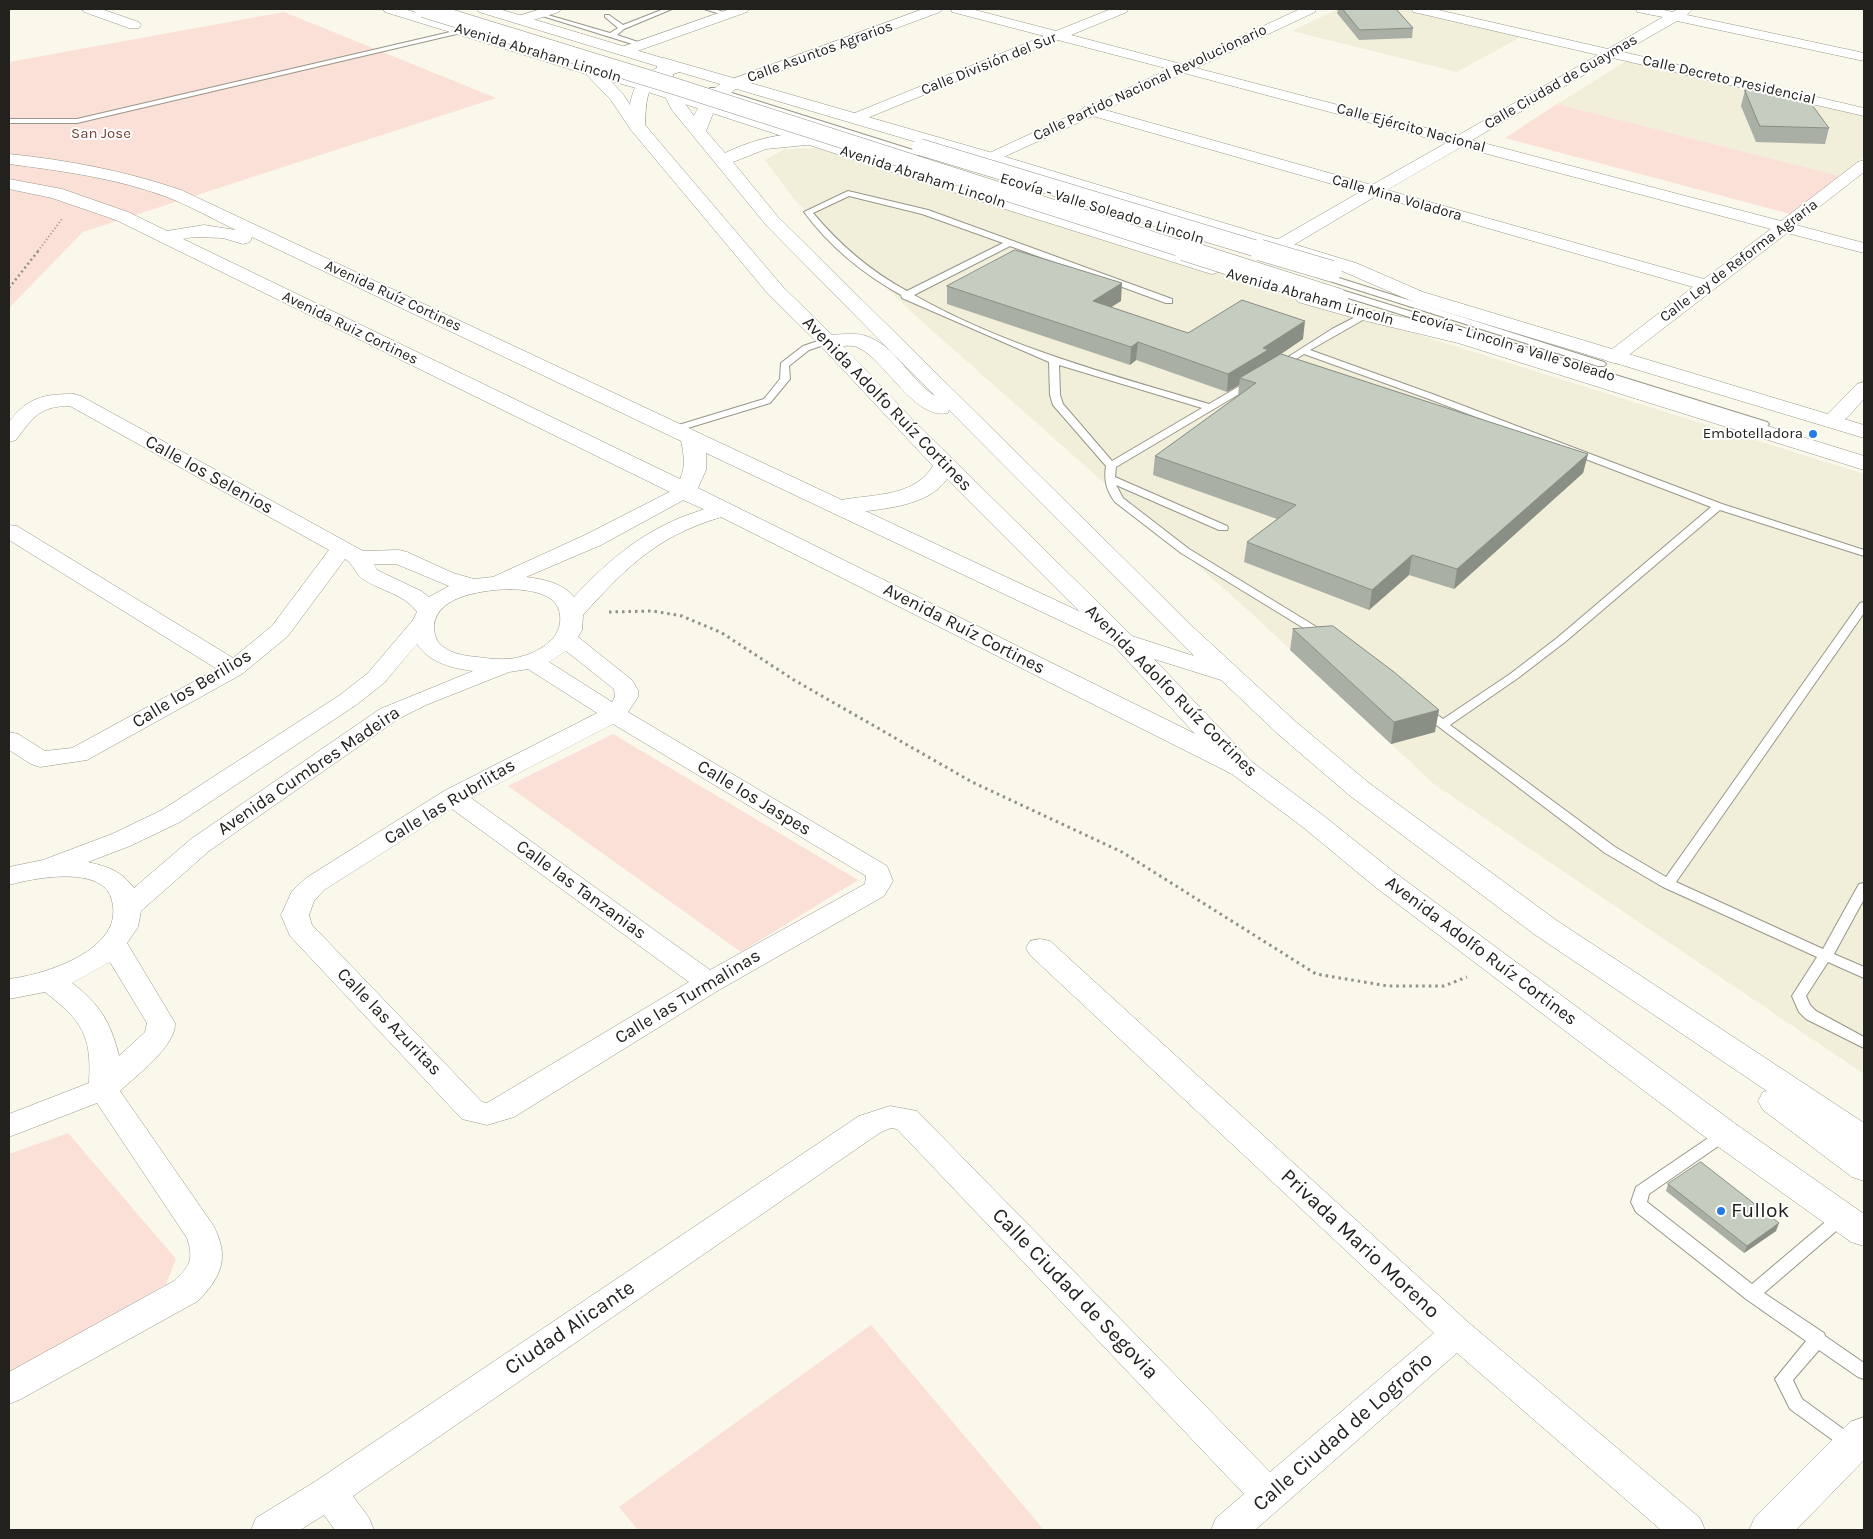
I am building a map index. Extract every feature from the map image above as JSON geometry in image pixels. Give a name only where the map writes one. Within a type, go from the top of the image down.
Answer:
[{"type":"main road","name":"Avenida Abraham Lincoln","points":[[390,9],[592,71],[660,78],[718,95],[777,118],[810,140],[1365,315],[1459,336]]},
{"type":"main road","name":"Avenida Abraham Lincoln","points":[[423,9],[677,87],[1338,299],[1864,463]]},
{"type":"main road","points":[[457,9],[1331,270],[1864,432]]},
{"type":"main road","name":"Avenida Abraham Lincoln","points":[[484,9],[624,51],[660,78]]},
{"type":"main road","name":"Avenida Abraham Lincoln","points":[[660,78],[683,68],[718,95],[814,108],[855,118],[1349,267],[1423,299]]},
{"type":"main road","name":"Avenida Adolfo Ruíz Cortines","points":[[592,71],[617,97],[637,126],[776,291],[827,341],[907,427],[1122,641],[1242,768],[1314,822],[1384,879],[1724,1134],[1853,1224]]},
{"type":"main road","points":[[637,126],[638,100],[660,78],[698,131],[772,221],[986,432],[1185,633],[1287,728],[1359,789],[1545,927],[1622,976],[1864,1140]]},
{"type":"main road","points":[[698,131],[718,95]]},
{"type":"main road","points":[[777,118],[792,108],[814,108]]},
{"type":"main road","points":[[722,161],[746,148],[760,144],[776,141],[810,140]]},
{"type":"main road","name":"Avenida Ruíz Cortines","points":[[9,159],[62,164],[103,172],[138,181],[175,194],[1122,641]]},
{"type":"main road","name":"Avenida Ruiz Cortines","points":[[9,184],[56,193],[93,205],[165,237],[684,492]]},
{"type":"main road","points":[[165,237],[190,230],[214,230],[230,233],[371,297],[415,307]]},
{"type":"main road","points":[[827,341],[854,340],[864,342],[876,350],[924,398],[942,410],[986,432]]},
{"type":"main road","points":[[683,433],[697,464],[696,473],[684,492]]},
{"type":"main road","points":[[840,507],[880,502],[913,493],[931,484],[945,465]]},
{"type":"main road","name":"Avenida Ruíz Cortines","points":[[684,492],[725,510],[1242,768]]},
{"type":"main road","points":[[1122,641],[1231,676]]},
{"type":"main road","points":[[1622,976],[1661,1016],[1864,1168]]},
{"type":"main road","points":[[1769,1530],[1859,1440]]},
{"type":"street","points":[[89,9],[134,25]]},
{"type":"street","points":[[520,20],[554,9]]},
{"type":"street","points":[[624,51],[742,9]]},
{"type":"street","name":"Calle Asuntos Agrarios","points":[[718,95],[936,9]]},
{"type":"street","name":"Calle Ejército Nacional","points":[[957,9],[1864,248]]},
{"type":"street","name":"Calle División del Sur","points":[[855,118],[1122,9]]},
{"type":"street","name":"Calle Partido Nacional Revolucionario","points":[[990,158],[1089,110],[1310,9]]},
{"type":"street","name":"Calle Decreto Presidencial","points":[[1418,9],[1864,112]]},
{"type":"street","points":[[1642,9],[1681,12],[1864,57]]},
{"type":"street","name":"Calle Ciudad de Guaymas","points":[[1279,246],[1681,12]]},
{"type":"street","name":"Calle Mina Voladora","points":[[1089,110],[1706,285]]},
{"type":"street","name":"Calle Ley de Reforma Agraria","points":[[1614,357],[1864,164]]},
{"type":"street","points":[[1831,422],[1864,388]]},
{"type":"street","name":"Calle los Selenios","points":[[9,436],[28,410],[41,403],[57,400],[74,400],[350,553],[368,574],[414,596],[422,603],[426,617]]},
{"type":"street","points":[[676,525],[684,492]]},
{"type":"street","points":[[350,553],[399,557],[445,578],[482,584],[511,582],[546,588],[559,595],[568,604],[571,614],[572,626],[566,639],[556,648],[519,663],[480,665],[459,662],[442,655],[429,646],[422,634],[426,617],[439,601],[454,592],[482,584],[593,540],[684,492]]},
{"type":"street","points":[[571,614],[627,557],[676,525],[698,516],[725,510]]},
{"type":"street","points":[[9,531],[234,669]]},
{"type":"street","name":"Calle los Berilios","points":[[9,739],[40,758],[61,758],[78,755],[234,669],[280,631],[350,553]]},
{"type":"street","name":"Avenida Cumbres Madeira","points":[[50,867],[121,840],[171,816],[332,711],[376,678],[426,617]]},
{"type":"street","points":[[566,639],[624,685],[628,694],[627,698],[614,714]]},
{"type":"street","name":"Avenida Cumbres Madeira","points":[[128,908],[200,846],[388,714],[417,699],[519,663]]},
{"type":"street","name":"Calle los Jaspes","points":[[519,663],[614,714],[878,872],[880,881],[875,890]]},
{"type":"street","name":"Calle las Rubrlitas","points":[[298,905],[302,897],[315,884],[453,797],[614,714]]},
{"type":"street","name":"Calle las Tanzanias","points":[[453,797],[710,983]]},
{"type":"street","points":[[10,875],[50,867],[80,868],[105,876],[122,889],[128,908],[126,919],[113,942],[89,962],[74,971],[50,981],[11,990]]},
{"type":"street","name":"Calle las Turmalinas","points":[[503,1109],[710,983],[875,890]]},
{"type":"street","name":"Calle las Azuritas","points":[[298,905],[295,921],[300,929],[473,1112],[487,1114],[503,1109]]},
{"type":"street","points":[[9,1126],[102,1089],[156,1039],[161,1030],[161,1023],[142,989],[129,972],[113,942]]},
{"type":"street","name":"Privada Mario Moreno","points":[[1040,948],[1457,1334],[1687,1530]]},
{"type":"street","points":[[9,1389],[186,1291],[206,1266],[208,1249],[202,1234],[102,1089],[105,1060],[99,1033],[80,1004],[50,981]]},
{"type":"street","name":"Calle Ciudad de Segovia","points":[[870,1124],[890,1117],[906,1119],[1270,1496]]},
{"type":"street","name":"Ciudad Alicante","points":[[269,1530],[329,1492],[870,1124]]},
{"type":"street","name":"Calle Ciudad de Logroño","points":[[1229,1530],[1457,1334]]},
{"type":"street","points":[[329,1492],[356,1530]]},
{"type":"lane","points":[[401,9],[660,78]]},
{"type":"lane","points":[[430,9],[660,78]]},
{"type":"lane","points":[[611,36],[622,28],[669,9]]},
{"type":"lane","points":[[708,9],[727,14]]},
{"type":"lane","points":[[539,14],[642,45]]},
{"type":"lane","points":[[607,16],[622,28]]},
{"type":"lane","points":[[9,121],[77,121],[463,32]]},
{"type":"lane","name":"Ecovía - Lincoln a Valle Soleado","points":[[777,118],[1767,421]]},
{"type":"lane","points":[[1169,301],[1008,244],[925,212],[853,194],[842,194],[808,213],[824,231],[871,275],[905,296],[1054,361],[1211,408]]},
{"type":"lane","points":[[905,296],[1008,244]]},
{"type":"lane","points":[[1110,472],[1303,351],[1365,315]]},
{"type":"lane","points":[[683,433],[767,401],[785,379],[784,365],[806,348],[827,341]]},
{"type":"lane","points":[[1303,351],[1432,397],[1718,506],[1864,553]]},
{"type":"lane","points":[[1054,361],[1058,405],[1110,472],[1115,495],[1119,500],[1185,551],[1331,640]]},
{"type":"lane","points":[[1110,472],[1223,528]]},
{"type":"lane","points":[[1442,725],[1560,640],[1718,506]]},
{"type":"lane","points":[[1668,884],[1864,605]]},
{"type":"lane","points":[[1413,702],[1610,850],[1668,884],[1864,973]]},
{"type":"lane","points":[[1864,887],[1826,955],[1799,996],[1800,1002],[1811,1015],[1864,1043]]},
{"type":"lane","points":[[1724,1134],[1642,1191],[1639,1202],[1642,1208],[1752,1294],[1818,1338],[1864,1372]]},
{"type":"lane","points":[[1752,1294],[1853,1224]]},
{"type":"lane","points":[[1818,1338],[1784,1379],[1796,1404],[1859,1440]]},
{"type":"path","points":[[9,288],[62,219]]},
{"type":"path","points":[[571,614],[653,611],[682,616],[722,632],[794,680],[972,782],[1122,852],[1316,974],[1388,986],[1444,986],[1499,965]]},
{"type":"shaded area","points":[[1338,9],[1413,9],[1524,35],[1457,72],[1292,31]]},
{"type":"shaded area","points":[[1628,60],[1864,114],[1864,157],[1840,176],[1557,104]]},
{"type":"shaded area","points":[[821,148],[1864,474],[1864,1074],[1434,784],[1249,611],[917,317],[794,199],[765,160],[785,149]]},
{"type":"green space","name":"San Jose","points":[[284,12],[496,98],[83,232],[9,308],[9,62]]},
{"type":"green space","points":[[1557,104],[1840,176],[1794,215],[1505,138]]},
{"type":"green space","points":[[613,734],[858,880],[741,952],[508,786]]},
{"type":"green space","points":[[68,1133],[176,1259],[166,1284],[9,1377],[9,1154]]},
{"type":"green space","points":[[871,1325],[1044,1530],[638,1530],[619,1507]]},
{"type":"building","points":[[1343,9],[1396,9],[1413,28],[1360,30]]},
{"type":"building","points":[[1745,90],[1804,94],[1829,128],[1760,126]]},
{"type":"building","points":[[1015,250],[1122,283],[1093,301],[1188,333],[1242,300],[1305,321],[1263,348],[1268,350],[1228,374],[1138,342],[1131,347],[947,286]]},
{"type":"building","points":[[1281,354],[1588,454],[1457,569],[1412,555],[1372,590],[1247,542],[1296,505],[1155,456],[1256,383],[1240,378]]},
{"type":"building","points":[[1333,626],[1394,672],[1439,710],[1394,722],[1293,629]]},
{"type":"building","name":"Fullok","points":[[1701,1162],[1779,1223],[1747,1246],[1668,1184]]},
{"type":"place","name":"Embotelladora","points":[[1813,434]]},
{"type":"place","name":"Fullok","points":[[1721,1211]]}]
